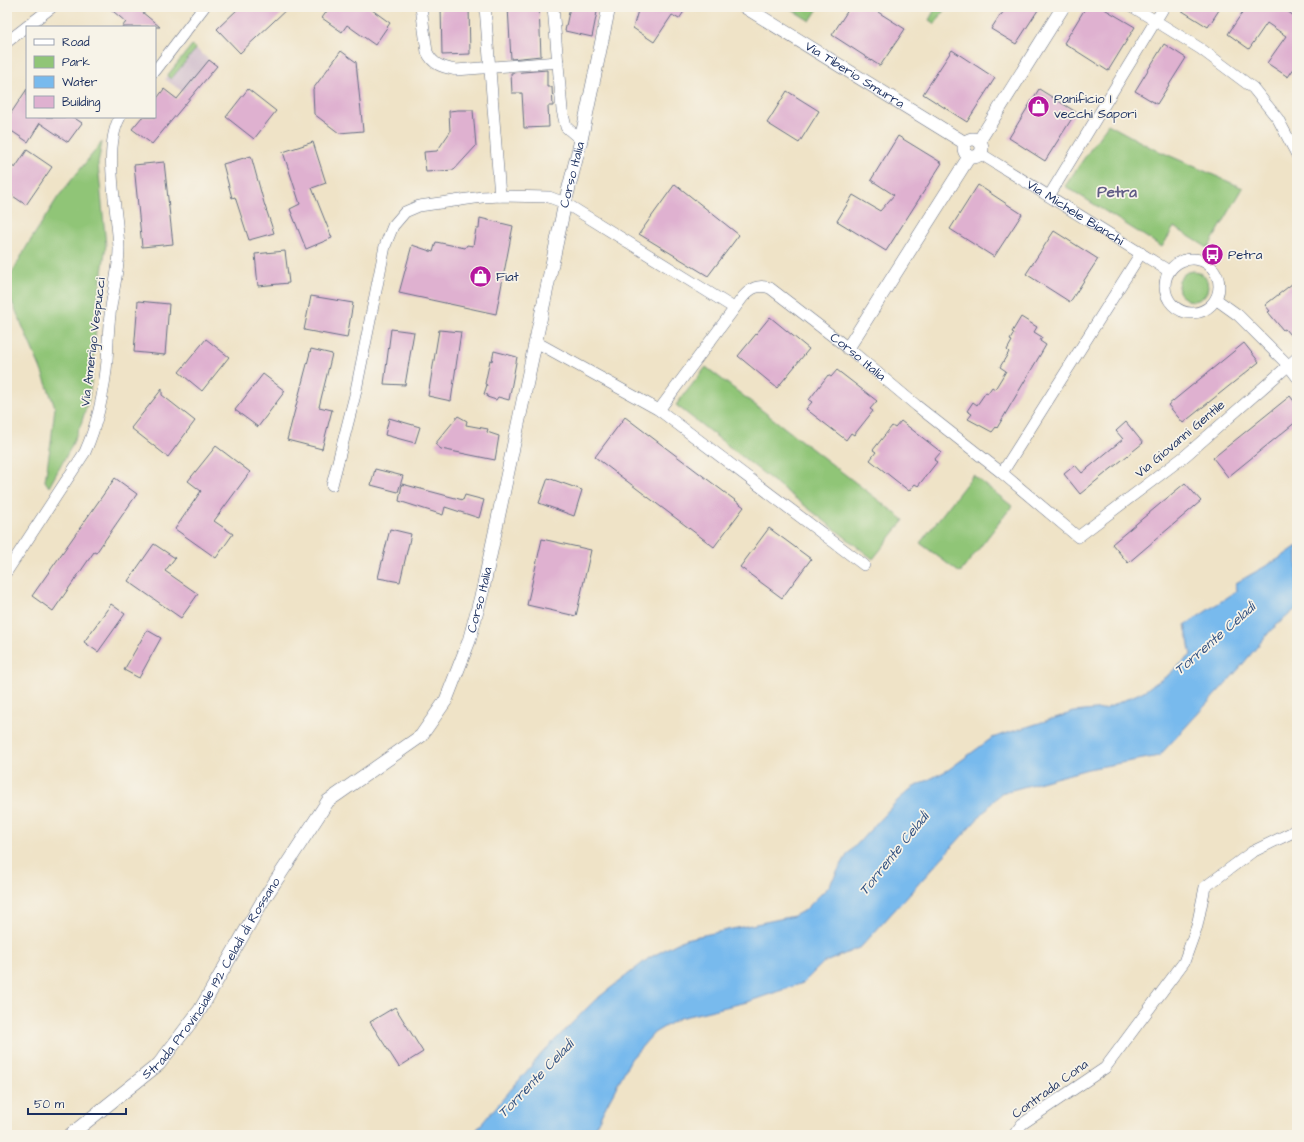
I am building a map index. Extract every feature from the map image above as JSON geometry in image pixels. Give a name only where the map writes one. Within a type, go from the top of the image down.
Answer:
[{"type":"street","points":[[28,26],[52,7]]},
{"type":"street","points":[[156,71],[204,7]]},
{"type":"street","points":[[422,7],[427,52],[435,64],[456,70],[558,62]]},
{"type":"street","points":[[485,7],[500,196]]},
{"type":"street","points":[[553,7],[562,110],[566,127],[581,140]]},
{"type":"street","name":"Corso Italia","points":[[328,801],[421,736],[446,700],[469,641],[484,589],[565,202],[581,140],[609,7]]},
{"type":"street","name":"Via Tiberio Smurra","points":[[745,7],[965,143]]},
{"type":"street","points":[[979,140],[1063,7]]},
{"type":"street","points":[[1133,7],[1201,49],[1253,88],[1278,119],[1297,155]]},
{"type":"street","points":[[1049,196],[1164,7]]},
{"type":"street","points":[[7,42],[26,27]]},
{"type":"street","name":"Via Amerigo Vespucci","points":[[7,571],[85,452],[93,431],[102,399],[110,317],[119,251],[112,171],[113,148],[117,123],[120,118]]},
{"type":"street","points":[[848,348],[975,155],[983,149],[979,140],[974,138],[969,139],[965,143],[965,153],[975,155]]},
{"type":"street","name":"Via Michele Bianchi","points":[[975,155],[1049,196],[1169,271]]},
{"type":"street","points":[[332,484],[355,395],[385,246],[393,226],[405,212],[419,206],[482,197],[550,197],[565,202],[734,308]]},
{"type":"street","points":[[1002,473],[1141,253]]},
{"type":"street","points":[[1194,258],[1203,260],[1217,273],[1220,282],[1220,291],[1217,300],[1204,312],[1195,314],[1178,310],[1171,304],[1165,288],[1169,271],[1176,264],[1184,260],[1194,258]]},
{"type":"street","name":"Corso Italia","points":[[659,410],[734,308],[751,288],[762,286],[770,288],[848,348],[1078,537]]},
{"type":"street","points":[[1217,300],[1238,315],[1288,365],[1297,377]]},
{"type":"street","points":[[536,342],[659,410],[864,565]]},
{"type":"street","name":"Via Giovanni Gentile","points":[[1078,537],[1184,456],[1297,358]]},
{"type":"street","name":"Strada Provinciale 192 Celadi di Rossano","points":[[70,1135],[159,1064],[200,1010],[262,902],[328,801]]},
{"type":"street","name":"Contrada Cona","points":[[1014,1135],[1022,1124],[1105,1068],[1184,962],[1197,926],[1205,887],[1252,852],[1297,828]]},
{"type":"shaded area","points":[[192,45],[209,60],[183,92],[165,79]]},
{"type":"green space","points":[[787,7],[819,7],[810,21]]},
{"type":"green space","points":[[933,7],[946,7],[935,24],[929,20],[935,9]]},
{"type":"green space","points":[[192,45],[196,49],[171,79],[167,76]]},
{"type":"green space","points":[[1108,124],[1150,147],[1243,188],[1208,248],[1174,227],[1162,247],[1065,186]]},
{"type":"green space","points":[[102,142],[98,164],[106,245],[98,301],[92,376],[88,402],[81,424],[70,449],[49,487],[45,481],[55,407],[40,367],[9,295],[7,285],[9,278],[27,246],[58,197]]},
{"type":"green space","points":[[1193,271],[1204,275],[1208,286],[1204,297],[1193,301],[1182,297],[1178,286],[1182,275]]},
{"type":"green space","points":[[706,367],[904,520],[873,559],[676,405]]},
{"type":"green space","points":[[973,475],[1012,506],[960,573],[920,543]]},
{"type":"water","name":"Torrente Celadi","points":[[1297,546],[1297,608],[1271,630],[1237,671],[1159,756],[1088,769],[1001,793],[861,947],[823,963],[803,983],[747,1002],[679,1018],[654,1033],[631,1059],[594,1129],[577,1135],[472,1135],[544,1051],[594,1001],[649,958],[685,939],[794,916],[805,910],[829,886],[847,855],[897,801],[912,788],[948,770],[992,738],[1074,712],[1105,709],[1142,692],[1167,676],[1191,655],[1185,625],[1237,591],[1236,583],[1280,558]]},
{"type":"building","points":[[108,7],[136,7],[160,27],[123,26],[126,22]]},
{"type":"building","points":[[240,7],[289,7],[240,53],[217,29]]},
{"type":"building","points":[[330,7],[368,7],[390,23],[375,45],[347,25],[342,32],[322,18]]},
{"type":"building","points":[[441,7],[469,7],[470,54],[442,55]]},
{"type":"building","points":[[508,7],[539,7],[541,56],[511,59]]},
{"type":"building","points":[[570,7],[598,7],[592,37],[565,31]]},
{"type":"building","points":[[639,7],[687,7],[679,19],[672,15],[654,42],[633,28]]},
{"type":"building","points":[[850,7],[870,7],[905,29],[880,66],[832,35]]},
{"type":"building","points":[[1007,7],[1040,7],[1016,44],[991,29]]},
{"type":"building","points":[[1086,7],[1101,7],[1135,27],[1108,71],[1064,43]]},
{"type":"building","points":[[1176,7],[1221,7],[1208,27]]},
{"type":"building","points":[[1246,7],[1281,7],[1297,18],[1297,64],[1288,77],[1267,63],[1286,36],[1267,23],[1249,49],[1228,34]]},
{"type":"building","points":[[1164,44],[1186,58],[1157,104],[1135,91]]},
{"type":"building","points":[[952,50],[995,78],[967,122],[923,94]]},
{"type":"building","points":[[341,51],[356,62],[363,131],[339,133],[314,114],[313,89]]},
{"type":"building","points":[[209,60],[217,66],[152,144],[132,129],[141,118],[156,118],[156,100],[164,89],[177,99]]},
{"type":"building","points":[[547,70],[547,87],[552,87],[553,106],[548,106],[549,127],[524,128],[522,93],[512,93],[511,73]]},
{"type":"building","points":[[248,89],[276,111],[254,139],[226,117]]},
{"type":"building","points":[[1039,89],[1076,112],[1045,161],[1009,138]]},
{"type":"building","points":[[26,90],[26,118],[74,118],[82,123],[68,142],[40,123],[28,142],[7,128],[7,119]]},
{"type":"building","points":[[787,91],[819,111],[799,143],[767,123]]},
{"type":"building","points":[[473,110],[476,146],[454,170],[426,172],[424,152],[437,151],[450,132],[449,111]]},
{"type":"building","points":[[898,136],[942,163],[886,251],[837,221],[853,195],[880,211],[894,195],[871,180]]},
{"type":"building","points":[[313,142],[326,183],[312,188],[332,238],[306,249],[290,209],[300,204],[283,152]]},
{"type":"building","points":[[27,150],[52,167],[26,205],[7,192],[7,163],[15,168]]},
{"type":"building","points":[[251,156],[274,233],[249,240],[235,197],[232,198],[223,164]]},
{"type":"building","points":[[164,162],[173,244],[142,247],[134,165]]},
{"type":"building","points":[[675,184],[739,235],[708,276],[639,234]]},
{"type":"building","points":[[978,185],[1022,214],[994,257],[950,229]]},
{"type":"building","points":[[480,218],[513,226],[496,314],[399,293],[412,245],[433,252],[436,242],[465,248],[467,245],[473,246],[476,229],[479,229]]},
{"type":"building","points":[[1054,231],[1098,259],[1070,302],[1026,274]]},
{"type":"building","points":[[285,251],[289,283],[258,286],[255,254]]},
{"type":"building","points":[[1297,280],[1297,329],[1290,335],[1285,329],[1283,330],[1268,312],[1270,311],[1265,305]]},
{"type":"building","points":[[311,296],[353,303],[347,338],[304,330]]},
{"type":"building","points":[[138,301],[169,304],[165,355],[134,352]]},
{"type":"building","points":[[770,317],[809,349],[777,388],[738,356]]},
{"type":"building","points":[[1021,317],[1037,327],[1034,332],[1042,337],[1040,341],[1046,345],[997,428],[996,427],[992,432],[968,419],[972,414],[967,411],[973,402],[977,405],[986,392],[988,393],[992,387],[995,389],[1006,371],[1000,367],[1009,352],[1007,350],[1012,341],[1010,340],[1014,333],[1012,332]]},
{"type":"building","points":[[391,329],[414,332],[405,385],[384,384]]},
{"type":"building","points":[[439,330],[461,332],[451,401],[428,396]]},
{"type":"building","points":[[206,339],[229,357],[202,391],[179,372]]},
{"type":"building","points":[[1244,343],[1259,362],[1183,423],[1168,405]]},
{"type":"building","points":[[311,349],[332,354],[319,407],[332,410],[322,449],[287,440]]},
{"type":"building","points":[[494,351],[517,357],[509,400],[498,397],[496,400],[487,397],[488,395],[484,394],[487,385],[485,384],[490,360],[492,361]]},
{"type":"building","points":[[837,370],[877,401],[870,409],[873,411],[854,435],[851,433],[846,440],[806,409],[812,402],[809,400],[828,375],[831,377]]},
{"type":"building","points":[[263,374],[285,391],[258,427],[235,410]]},
{"type":"building","points":[[162,389],[162,395],[195,421],[168,457],[131,428]]},
{"type":"building","points":[[1290,396],[1297,405],[1297,421],[1228,477],[1213,458]]},
{"type":"building","points":[[458,416],[467,421],[466,425],[488,429],[487,432],[499,436],[495,460],[441,449],[435,444]]},
{"type":"building","points":[[625,417],[744,507],[714,547],[595,457]]},
{"type":"building","points":[[389,418],[420,427],[415,443],[385,435]]},
{"type":"building","points":[[901,421],[941,452],[934,460],[937,462],[918,486],[915,484],[909,491],[870,460],[876,452],[873,450],[892,426],[895,428]]},
{"type":"building","points":[[1126,422],[1143,443],[1080,494],[1064,474],[1075,465],[1082,473],[1123,439],[1116,431]]},
{"type":"building","points":[[216,446],[250,472],[214,521],[233,534],[216,558],[175,529],[201,491],[188,481]]},
{"type":"building","points":[[375,469],[403,476],[398,492],[371,485]]},
{"type":"building","points":[[115,478],[137,494],[53,611],[32,596]]},
{"type":"building","points":[[548,478],[582,490],[574,516],[539,503]]},
{"type":"building","points":[[1185,483],[1201,501],[1128,563],[1112,544]]},
{"type":"building","points":[[402,484],[463,500],[465,495],[484,500],[479,518],[445,507],[443,515],[399,501]]},
{"type":"building","points":[[769,528],[811,559],[782,598],[740,567]]},
{"type":"building","points":[[390,529],[411,534],[400,582],[378,578]]},
{"type":"building","points":[[542,539],[591,550],[576,616],[527,605]]},
{"type":"building","points":[[154,544],[175,558],[165,571],[198,594],[181,618],[128,581]]},
{"type":"building","points":[[111,604],[125,614],[98,652],[84,642]]},
{"type":"building","points":[[147,630],[161,638],[139,678],[124,670]]},
{"type":"building","points":[[395,1007],[423,1052],[399,1067],[370,1022]]},
{"type":"place","name":"Panificio I vecchi Sapori","points":[[1038,106]]},
{"type":"place","name":"Petra","points":[[1213,255]]},
{"type":"place","name":"Fiat","points":[[481,277]]},
{"type":"district","name":"Petra","points":[[1117,192]]}]
